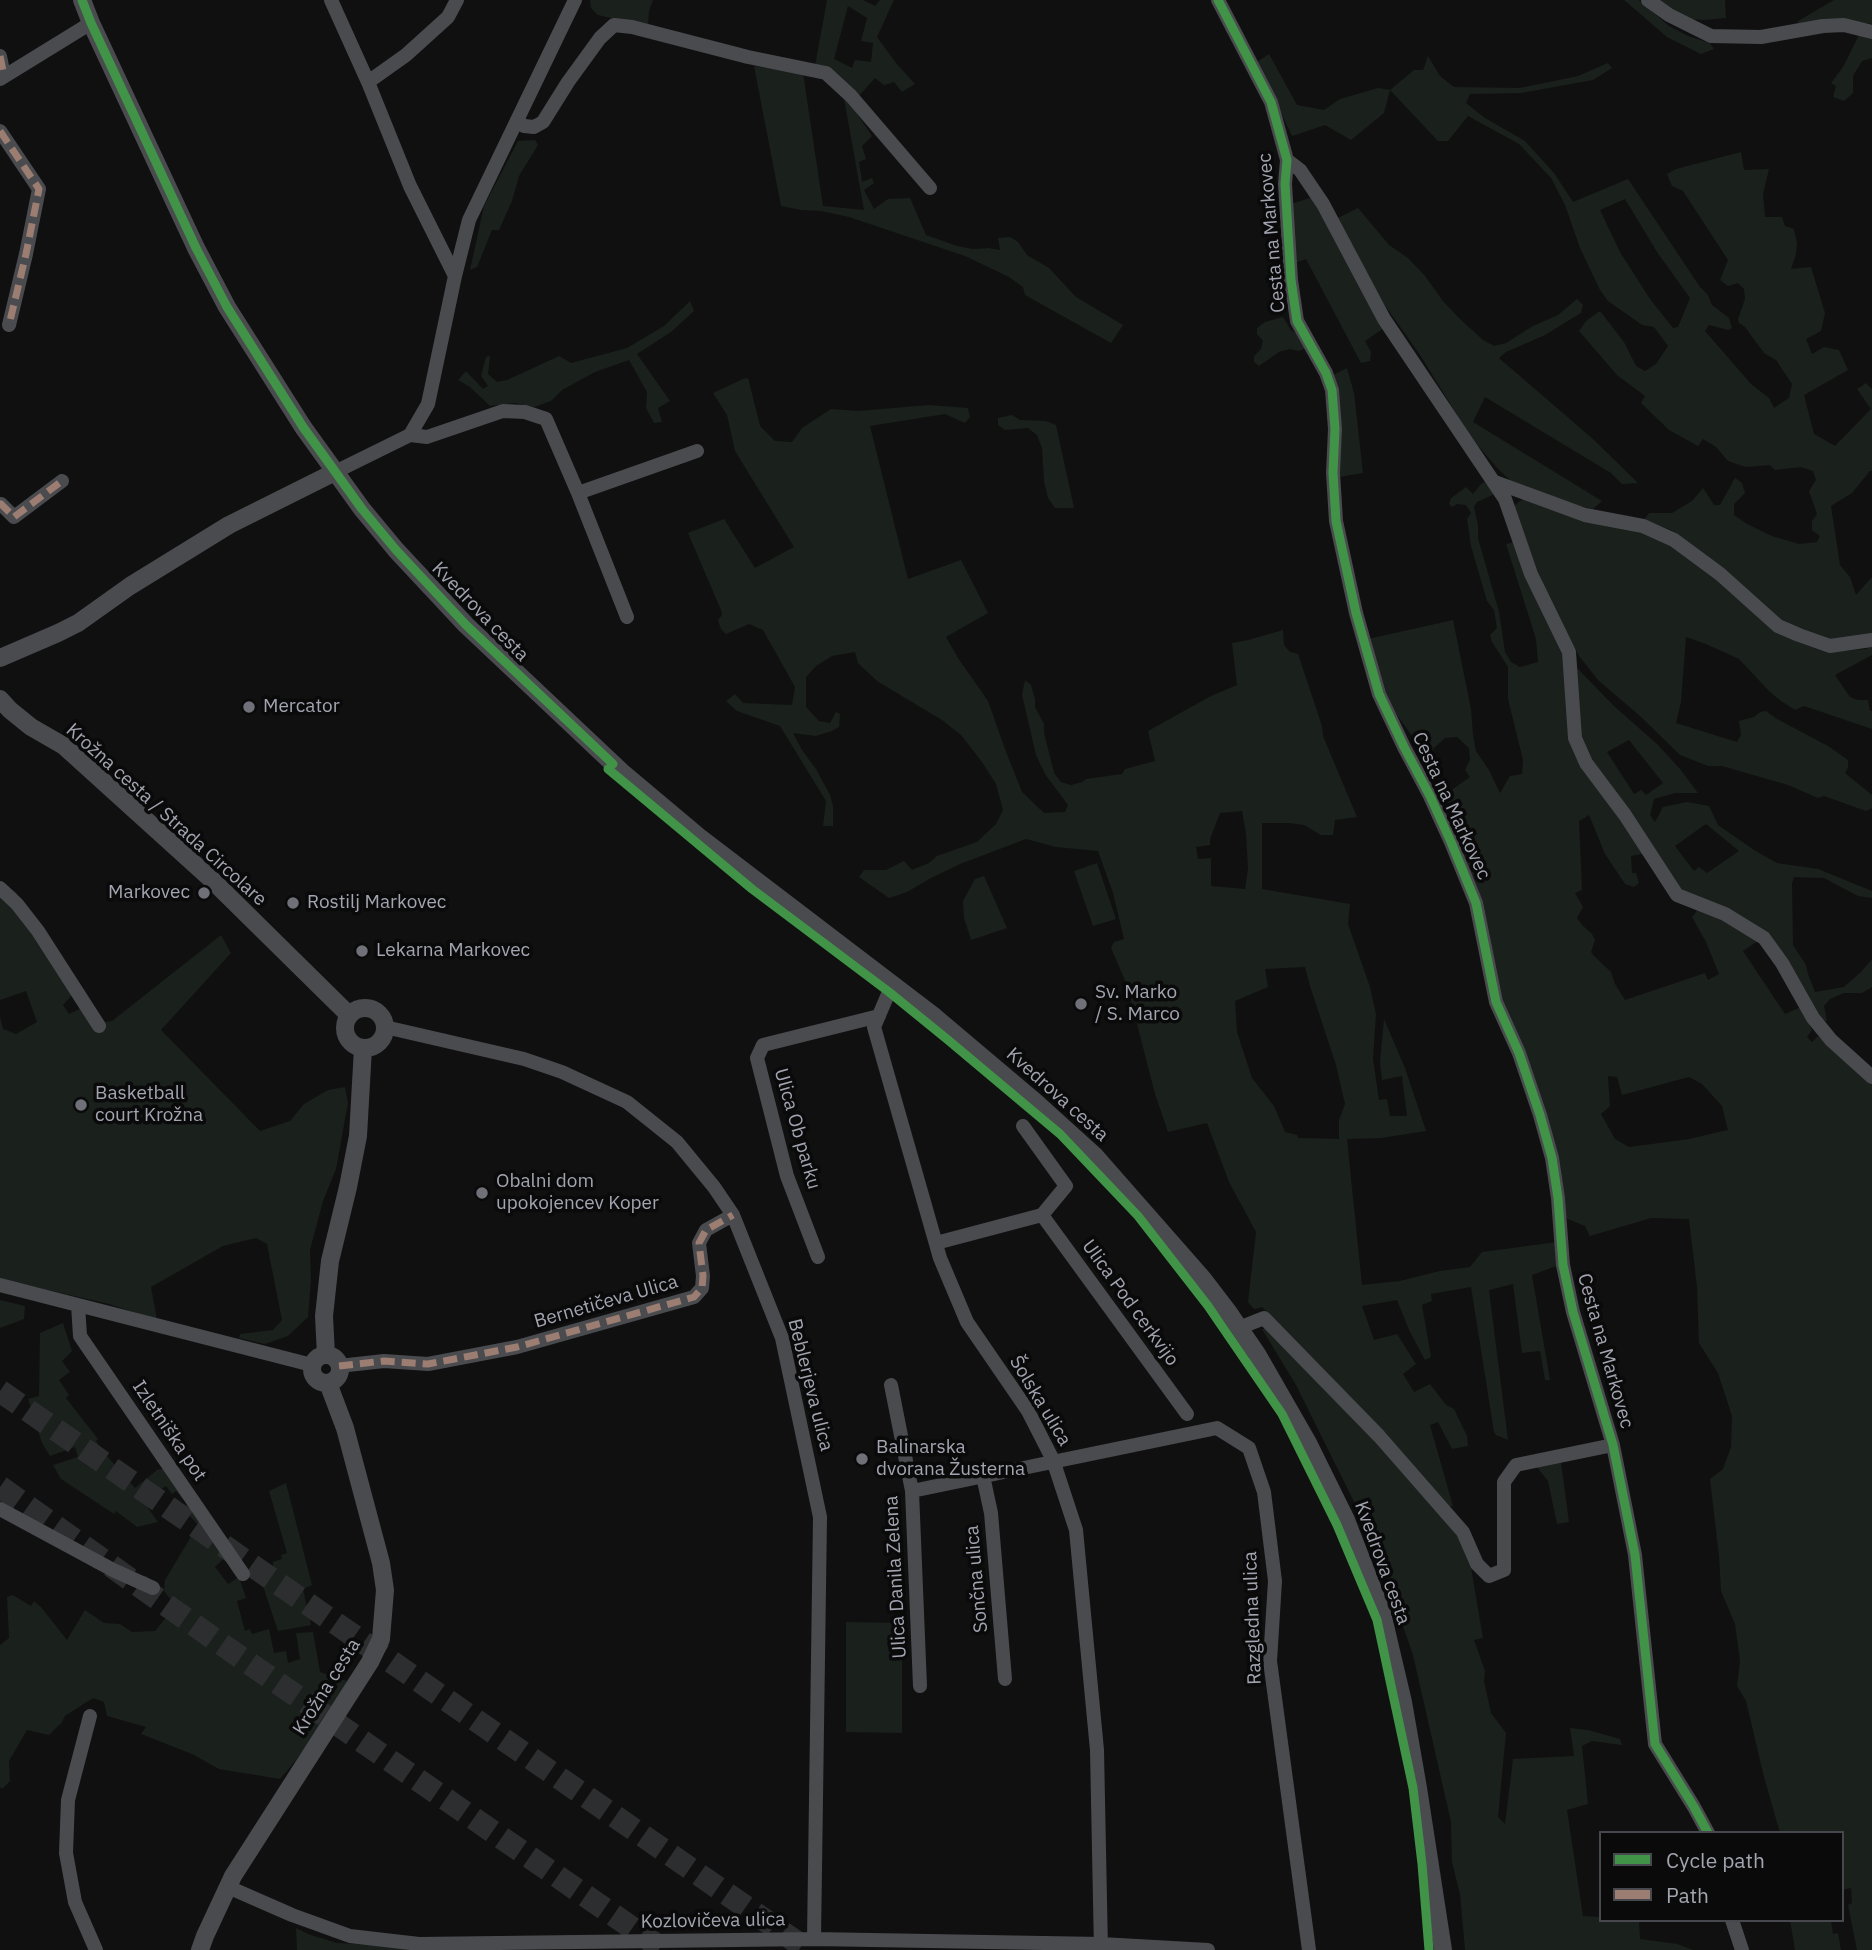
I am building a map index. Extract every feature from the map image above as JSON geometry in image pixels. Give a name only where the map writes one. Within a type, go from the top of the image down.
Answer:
[{"type":"street","name":"Kvedrova cesta","points":[[82,0],[196,248],[227,307],[262,365],[335,472],[396,550],[466,625],[606,758],[699,837],[934,1017],[1095,1156],[1203,1279],[1239,1328],[1308,1443],[1346,1520],[1382,1613],[1418,1788],[1443,1950]]},
{"type":"street","points":[[331,0],[410,186],[455,276]]},
{"type":"street","points":[[368,82],[406,55],[448,17],[457,0]]},
{"type":"street","points":[[410,435],[428,404],[469,220],[575,0]]},
{"type":"street","name":"Cesta na Markovec","points":[[1218,0],[1271,102],[1287,160],[1285,184],[1297,321],[1326,373],[1332,390],[1335,429],[1332,473],[1336,521],[1356,612],[1379,694],[1446,830],[1476,903],[1496,1002],[1519,1054],[1541,1115],[1552,1158],[1565,1277],[1613,1445],[1635,1555],[1655,1744],[1707,1831]]},
{"type":"street","points":[[1648,0],[1669,15],[1711,36],[1761,37],[1844,25],[1872,32]]},
{"type":"street","points":[[0,56],[2,78],[91,23]]},
{"type":"street","points":[[517,120],[524,126],[534,127],[543,122],[600,38],[614,25],[632,27],[748,57],[826,73],[851,96],[930,188]]},
{"type":"street","points":[[0,131],[39,188],[9,325]]},
{"type":"street","name":"Cesta na Markovec","points":[[1287,160],[1300,170],[1323,204],[1384,320],[1505,499],[1531,574],[1569,652],[1574,738],[1586,763],[1625,815],[1676,895],[1725,914],[1764,938],[1782,963],[1813,1018],[1831,1040],[1872,1077]]},
{"type":"street","points":[[0,658],[78,623],[130,586],[229,525],[410,435],[427,437],[503,411],[525,412],[546,419],[627,617]]},
{"type":"street","points":[[578,494],[696,452]]},
{"type":"street","points":[[0,506],[13,517],[62,481]]},
{"type":"street","points":[[1495,482],[1585,515],[1643,526],[1674,540],[1720,574],[1778,626],[1799,635],[1830,646],[1872,640]]},
{"type":"street","name":"Krožna cesta / Strada Circolare","points":[[0,699],[31,727],[64,746],[211,879],[349,1015]]},
{"type":"street","points":[[0,888],[38,930],[99,1026]]},
{"type":"street","name":"Šolska ulica","points":[[892,985],[874,1027],[940,1258],[967,1322],[1028,1411],[1053,1460],[1076,1530],[1097,1750],[1101,1947]]},
{"type":"street","points":[[361,1008],[368,1008],[380,1014],[385,1027],[379,1043],[368,1048],[352,1043],[345,1033],[349,1015],[361,1008]]},
{"type":"street","name":"Ulica Ob parku","points":[[818,1257],[788,1176],[757,1058],[763,1045],[879,1016]]},
{"type":"street","name":"Beblerjeva ulica","points":[[385,1027],[524,1059],[562,1072],[626,1101],[677,1142],[714,1186],[733,1214],[782,1338],[820,1517],[814,1939]]},
{"type":"street","points":[[0,1285],[326,1362],[324,1316],[330,1261],[359,1136],[363,1048]]},
{"type":"street","points":[[936,1243],[1042,1215],[1066,1186],[1023,1126]]},
{"type":"street","name":"Bernetičeva Ulica","points":[[326,1362],[384,1361],[428,1364],[517,1347],[694,1297],[702,1288],[699,1242],[706,1230],[733,1214]]},
{"type":"street","name":"Ulica Pod cerkvijo","points":[[1042,1215],[1187,1414]]},
{"type":"street","name":"Izletniška pot","points":[[78,1305],[80,1336],[243,1574]]},
{"type":"street","points":[[1239,1328],[1264,1318],[1379,1436],[1462,1532],[1477,1564],[1489,1576],[1504,1570],[1504,1482],[1516,1465],[1613,1445]]},
{"type":"street","name":"Krožna cesta","points":[[200,1950],[228,1887],[250,1847],[370,1662],[381,1639],[385,1590],[381,1563],[345,1428],[328,1383],[339,1375],[326,1362]]},
{"type":"street","name":"Ulica Danila Zelena","points":[[891,1385],[912,1491],[920,1686]]},
{"type":"street","name":"Razgledna ulica","points":[[912,1491],[1217,1428],[1249,1448],[1266,1505],[1275,1581],[1270,1661],[1309,1950]]},
{"type":"street","name":"Sončna ulica","points":[[983,1476],[991,1513],[1005,1679]]},
{"type":"street","points":[[0,1509],[113,1570],[153,1588]]},
{"type":"street","points":[[90,1716],[68,1800],[66,1853],[75,1902],[96,1950]]},
{"type":"street","name":"Kozlovičeva ulica","points":[[228,1887],[292,1915],[350,1936],[419,1944],[814,1939],[1208,1950]]},
{"type":"street","points":[[1733,1922],[1742,1950]]},
{"type":"shaded area","points":[[590,0],[653,0],[648,27],[598,15],[591,8]]},
{"type":"shaded area","points":[[827,0],[863,0],[875,6],[880,0],[894,0],[877,37],[915,84],[902,92],[894,82],[884,85],[875,78],[858,97],[815,66]],"holes":[[[848,6],[867,18],[861,41],[873,43],[871,62],[855,60],[852,68],[834,59]]]},
{"type":"shaded area","points":[[1624,0],[1639,0],[1669,26],[1710,43],[1714,49],[1701,54],[1667,37]]},
{"type":"shaded area","points":[[1654,0],[1725,0],[1726,18],[1688,19]]},
{"type":"shaded area","points":[[1834,0],[1872,0],[1872,24],[1844,20],[1799,28],[1798,21]]},
{"type":"shaded area","points":[[1859,35],[1872,39],[1872,58],[1862,61],[1853,76],[1853,93],[1844,101],[1833,97],[1836,86],[1831,83],[1843,67]]},
{"type":"shaded area","points":[[1269,54],[1297,105],[1324,110],[1340,99],[1378,88],[1390,90],[1384,113],[1351,140],[1325,125],[1292,136],[1257,62]]},
{"type":"shaded area","points":[[1428,56],[1440,76],[1454,87],[1520,88],[1578,76],[1608,63],[1612,68],[1593,80],[1521,93],[1470,94],[1466,103],[1485,118],[1525,141],[1554,173],[1573,202],[1628,179],[1708,295],[1712,305],[1729,318],[1732,328],[1728,330],[1709,325],[1705,331],[1751,384],[1769,398],[1774,408],[1789,398],[1792,384],[1776,360],[1764,353],[1739,323],[1745,299],[1744,289],[1738,283],[1728,286],[1720,280],[1728,260],[1683,191],[1672,186],[1667,174],[1676,169],[1741,152],[1744,170],[1769,169],[1763,194],[1765,217],[1782,217],[1785,226],[1794,229],[1797,243],[1791,269],[1811,267],[1825,313],[1821,331],[1806,339],[1812,354],[1824,347],[1839,350],[1848,370],[1804,395],[1814,434],[1835,446],[1871,409],[1857,389],[1866,383],[1872,389],[1872,471],[1852,493],[1831,506],[1840,565],[1850,577],[1856,595],[1872,577],[1872,636],[1836,642],[1816,638],[1771,615],[1691,544],[1671,530],[1644,520],[1649,513],[1672,513],[1692,501],[1703,488],[1714,505],[1720,505],[1735,478],[1742,483],[1745,493],[1734,504],[1734,515],[1747,524],[1772,536],[1799,544],[1817,542],[1820,536],[1812,530],[1812,521],[1817,514],[1809,491],[1816,480],[1813,471],[1801,467],[1775,470],[1770,465],[1746,467],[1728,461],[1716,447],[1703,439],[1698,446],[1669,430],[1641,403],[1645,396],[1617,375],[1579,331],[1586,321],[1600,311],[1624,342],[1636,366],[1645,371],[1656,364],[1668,346],[1654,327],[1642,325],[1608,301],[1580,248],[1565,205],[1551,178],[1519,144],[1468,116],[1448,141],[1438,141],[1390,90],[1414,70],[1423,70]],"holes":[[[1625,199],[1657,252],[1690,298],[1678,327],[1673,328],[1650,299],[1620,252],[1600,210]]]},
{"type":"shaded area","points":[[754,66],[803,73],[823,206],[864,210],[843,93],[872,136],[862,146],[866,159],[859,162],[862,182],[872,178],[874,183],[864,190],[874,209],[888,199],[910,198],[926,235],[957,246],[1000,250],[998,238],[1010,237],[1018,242],[1027,255],[1049,268],[1076,297],[1123,325],[1111,343],[1025,295],[1023,287],[1009,277],[965,256],[849,217],[781,206]]},
{"type":"shaded area","points":[[535,140],[538,145],[519,176],[512,201],[499,230],[492,230],[477,267],[470,270],[484,206],[518,141]]},
{"type":"shaded area","points":[[1313,197],[1387,326],[1365,341],[1371,352],[1370,361],[1361,363],[1306,259],[1295,263],[1291,204]]},
{"type":"shaded area","points":[[1358,208],[1389,245],[1408,258],[1425,276],[1460,319],[1483,340],[1494,346],[1506,343],[1533,326],[1558,315],[1577,299],[1583,305],[1581,313],[1499,358],[1593,439],[1638,483],[1622,484],[1611,473],[1485,397],[1473,422],[1602,501],[1593,509],[1577,505],[1511,481],[1499,470],[1472,439],[1420,355],[1384,304],[1336,219]]},
{"type":"shaded area","points":[[690,301],[694,311],[671,332],[637,354],[670,401],[658,408],[662,422],[654,423],[646,408],[647,392],[629,360],[595,372],[562,390],[551,401],[534,407],[515,403],[490,406],[470,387],[458,380],[466,371],[483,389],[488,386],[481,376],[486,357],[490,356],[488,374],[497,382],[559,356],[571,363],[627,348],[664,326]]},
{"type":"shaded area","points":[[1283,317],[1306,348],[1279,352],[1259,366],[1254,362],[1254,356],[1261,349],[1263,341],[1257,334],[1257,328],[1265,322]]},
{"type":"shaded area","points":[[1347,368],[1354,393],[1363,473],[1339,477],[1333,375]]},
{"type":"shaded area","points":[[748,378],[760,426],[775,441],[792,442],[802,428],[831,409],[858,411],[929,405],[968,408],[970,417],[965,423],[945,414],[870,426],[908,579],[961,560],[988,613],[946,637],[988,701],[1022,792],[1044,813],[1065,812],[1068,805],[1045,774],[1036,755],[1022,695],[1025,680],[1031,685],[1035,707],[1044,724],[1054,773],[1061,782],[1071,785],[1086,779],[1122,774],[1125,769],[1155,761],[1148,731],[1211,696],[1237,685],[1232,643],[1283,630],[1284,645],[1290,652],[1298,654],[1323,736],[1357,817],[1335,820],[1333,835],[1321,835],[1304,825],[1262,823],[1262,889],[1350,904],[1348,924],[1370,987],[1376,1014],[1373,1059],[1379,1100],[1387,1099],[1390,1116],[1407,1116],[1402,1076],[1382,1080],[1380,1062],[1384,1019],[1405,1068],[1426,1131],[1381,1138],[1347,1139],[1362,1285],[1400,1281],[1470,1267],[1482,1252],[1557,1242],[1559,1265],[1532,1275],[1550,1380],[1545,1380],[1540,1351],[1522,1353],[1513,1284],[1489,1290],[1508,1440],[1494,1432],[1471,1287],[1431,1294],[1432,1301],[1422,1305],[1431,1357],[1425,1360],[1397,1300],[1362,1306],[1374,1340],[1397,1334],[1416,1364],[1403,1374],[1414,1392],[1430,1384],[1446,1405],[1454,1409],[1467,1436],[1468,1446],[1452,1449],[1438,1422],[1430,1425],[1453,1506],[1447,1507],[1262,1307],[1254,1309],[1248,1302],[1256,1232],[1229,1182],[1207,1123],[1168,1132],[1155,1094],[1127,985],[1111,948],[1114,942],[1124,939],[1113,893],[1098,851],[1056,847],[1026,839],[960,864],[907,892],[889,898],[859,877],[864,870],[886,870],[904,861],[912,870],[929,863],[937,856],[977,842],[996,824],[1003,810],[996,784],[961,735],[942,720],[877,681],[858,663],[855,652],[832,656],[816,666],[806,677],[806,707],[819,721],[830,723],[836,712],[840,714],[839,727],[816,736],[793,733],[830,795],[833,826],[823,826],[826,801],[780,726],[737,711],[726,701],[735,694],[743,703],[792,705],[795,687],[763,630],[749,624],[726,634],[721,629],[718,620],[722,615],[721,610],[688,533],[724,519],[755,568],[794,547],[735,451],[727,415],[713,393]],"holes":[[[1242,811],[1248,869],[1245,889],[1211,886],[1211,858],[1198,859],[1196,847],[1210,845],[1220,813]],[[1305,967],[1336,1065],[1345,1104],[1339,1120],[1339,1139],[1298,1138],[1297,1135],[1285,1132],[1274,1106],[1252,1078],[1237,1032],[1235,1001],[1268,987],[1265,969]]]},
{"type":"shaded area","points":[[1012,415],[1020,420],[1046,421],[1056,425],[1074,508],[1055,508],[1048,498],[1042,448],[1037,435],[1028,428],[1005,430],[998,425],[998,418]]},
{"type":"shaded area","points":[[1490,479],[1495,494],[1477,502],[1474,507],[1478,538],[1499,612],[1505,652],[1511,662],[1520,667],[1538,662],[1536,639],[1506,544],[1515,542],[1566,656],[1576,757],[1586,775],[1599,785],[1647,853],[1631,856],[1632,873],[1636,873],[1639,883],[1634,887],[1625,884],[1605,854],[1589,815],[1579,821],[1582,890],[1575,893],[1583,907],[1577,918],[1595,940],[1591,952],[1611,972],[1625,1000],[1705,973],[1708,980],[1719,974],[1692,917],[1699,908],[1761,939],[1743,951],[1785,1014],[1801,1007],[1812,1030],[1807,1037],[1812,1042],[1818,1036],[1872,1080],[1872,1950],[1857,1950],[1848,1905],[1852,1903],[1851,1888],[1844,1890],[1844,1831],[1779,1831],[1746,1701],[1737,1686],[1740,1661],[1735,1624],[1721,1591],[1710,1479],[1723,1469],[1731,1447],[1732,1416],[1718,1373],[1699,1343],[1697,1287],[1689,1219],[1651,1218],[1590,1236],[1585,1226],[1563,1217],[1504,1007],[1480,899],[1443,803],[1452,797],[1450,791],[1470,777],[1465,770],[1470,760],[1469,748],[1457,737],[1445,738],[1427,758],[1420,741],[1413,737],[1390,706],[1368,639],[1453,620],[1471,709],[1476,751],[1500,793],[1510,776],[1522,774],[1523,760],[1508,699],[1508,667],[1490,635],[1497,628],[1494,610],[1487,601],[1471,546],[1467,519],[1471,513],[1466,505],[1457,504],[1452,507],[1449,504],[1451,498],[1466,487],[1473,494],[1481,484]],"holes":[[[1608,1076],[1617,1077],[1622,1095],[1689,1077],[1702,1084],[1722,1106],[1728,1130],[1689,1139],[1629,1147],[1615,1139],[1601,1114],[1610,1106]]]},
{"type":"shaded area","points":[[1523,499],[1644,533],[1670,543],[1712,573],[1737,597],[1830,652],[1866,649],[1872,646],[1872,655],[1835,675],[1850,697],[1868,700],[1872,711],[1872,729],[1804,706],[1795,710],[1769,691],[1739,659],[1686,637],[1681,702],[1676,723],[1737,742],[1741,735],[1739,721],[1766,711],[1848,760],[1845,773],[1872,795],[1872,808],[1866,811],[1824,796],[1818,798],[1788,785],[1722,766],[1708,766],[1680,755],[1598,680],[1579,656],[1549,599],[1512,507]]},
{"type":"shaded area","points":[[1576,667],[1658,745],[1698,793],[1675,793],[1654,799],[1650,815],[1655,822],[1663,807],[1687,802],[1709,806],[1718,825],[1777,863],[1818,869],[1872,891],[1872,898],[1858,896],[1824,878],[1794,877],[1792,884],[1793,945],[1806,965],[1815,992],[1844,987],[1872,959],[1872,987],[1862,993],[1844,993],[1830,999],[1824,1006],[1827,1021],[1821,1022],[1766,933],[1681,891],[1581,746]],"holes":[[[1629,740],[1663,783],[1646,795],[1641,790],[1634,794],[1607,752]],[[1706,824],[1739,851],[1707,873],[1699,867],[1694,871],[1675,846]]]},
{"type":"shaded area","points":[[1097,863],[1116,919],[1093,926],[1074,871]]},
{"type":"shaded area","points":[[984,876],[1007,928],[971,940],[964,918],[963,901],[975,879]]},
{"type":"shaded area","points":[[0,884],[15,891],[41,930],[73,994],[63,1005],[69,1014],[86,1006],[104,1022],[112,1021],[221,935],[231,953],[161,1030],[260,1131],[290,1121],[304,1104],[328,1090],[345,1087],[348,1103],[336,1169],[323,1201],[310,1250],[308,1317],[288,1336],[265,1344],[239,1338],[240,1334],[273,1330],[282,1320],[267,1244],[256,1238],[223,1246],[151,1287],[157,1320],[109,1304],[0,1279],[0,1017],[3,1029],[16,1034],[37,1022],[26,991],[0,1000]]},
{"type":"shaded area","points":[[0,1300],[25,1306],[24,1319],[0,1328]]},
{"type":"shaded area","points":[[63,1323],[72,1351],[62,1361],[70,1372],[59,1380],[69,1395],[66,1398],[98,1439],[96,1441],[107,1456],[135,1488],[157,1470],[166,1468],[225,1557],[215,1567],[228,1584],[239,1577],[246,1598],[237,1601],[245,1631],[250,1629],[252,1634],[269,1629],[274,1653],[286,1651],[288,1663],[300,1659],[296,1633],[313,1632],[320,1672],[347,1681],[333,1707],[280,1779],[219,1769],[192,1754],[141,1734],[146,1727],[107,1716],[104,1702],[93,1698],[65,1716],[49,1735],[27,1730],[9,1761],[10,1781],[2,1789],[0,1787],[0,1645],[9,1638],[7,1597],[13,1595],[31,1606],[34,1601],[67,1640],[85,1610],[104,1623],[120,1624],[132,1632],[155,1631],[177,1608],[164,1591],[165,1580],[198,1525],[187,1513],[187,1504],[176,1491],[172,1494],[166,1486],[143,1501],[158,1522],[137,1527],[116,1511],[114,1514],[61,1479],[53,1465],[78,1457],[75,1447],[50,1456],[42,1443],[28,1399],[39,1396],[40,1333]]},
{"type":"shaded area","points":[[1262,1329],[1267,1329],[1337,1398],[1442,1516],[1468,1550],[1483,1638],[1474,1640],[1485,1671],[1484,1681],[1491,1713],[1506,1733],[1498,1817],[1505,1824],[1513,1759],[1574,1756],[1570,1728],[1620,1739],[1622,1745],[1592,1741],[1582,1746],[1588,1804],[1567,1810],[1583,1916],[1599,1917],[1599,1922],[1639,1922],[1640,1939],[1677,1944],[1693,1950],[1465,1950],[1460,1894],[1452,1862],[1451,1822],[1413,1655],[1373,1540],[1296,1385]]},
{"type":"shaded area","points":[[1561,1462],[1569,1522],[1557,1524],[1548,1481],[1536,1466]]},
{"type":"shaded area","points":[[286,1483],[312,1585],[303,1589],[311,1625],[278,1631],[257,1568],[273,1566],[273,1562],[282,1559],[281,1555],[287,1553],[269,1491]]},
{"type":"shaded area","points":[[846,1622],[902,1623],[902,1733],[846,1732]]},
{"type":"shaded area","points":[[1790,1922],[1831,1922],[1833,1934],[1838,1933],[1841,1950],[1795,1950]]},
{"type":"shaded area","points":[[296,1928],[337,1943],[485,1950],[297,1950]]},
{"type":"tunnel","points":[[0,1391],[808,1950]]},
{"type":"tunnel","points":[[0,1487],[217,1641],[664,1950]]},
{"type":"marked path","points":[[0,56],[4,76]]},
{"type":"marked path","points":[[0,131],[39,189],[9,325]]},
{"type":"marked path","points":[[0,506],[1,504],[14,517],[62,481]]},
{"type":"marked path","points":[[339,1366],[384,1361],[428,1364],[517,1347],[694,1297],[702,1288],[699,1243],[706,1230],[733,1215]]},
{"type":"cycle path","points":[[82,0],[196,248],[227,307],[303,427],[362,509],[396,550],[466,625],[613,764]]},
{"type":"cycle path","points":[[1218,0],[1271,102],[1287,160],[1285,184],[1291,280],[1297,321],[1326,373],[1332,390],[1336,521],[1356,613],[1379,694],[1430,796],[1476,903],[1496,1002],[1519,1053],[1552,1158],[1563,1265],[1573,1312],[1613,1445],[1635,1555],[1655,1744],[1707,1831]]},
{"type":"cycle path","points":[[608,769],[752,889],[889,992],[1060,1134],[1138,1216],[1208,1306],[1282,1414],[1337,1525],[1377,1620],[1413,1788],[1429,1950]]},
{"type":"place","name":"Mercator","points":[[249,707]]},
{"type":"place","name":"Markovec","points":[[204,893]]},
{"type":"place","name":"Rostilj Markovec","points":[[293,903]]},
{"type":"place","name":"Lekarna Markovec","points":[[362,951]]},
{"type":"place","name":"Sv. Marko / S. Marco","points":[[1081,1004]]},
{"type":"place","name":"Basketball court Krožna","points":[[81,1105]]},
{"type":"place","name":"Obalni dom upokojencev Koper","points":[[482,1193]]},
{"type":"place","name":"Balinarska dvorana Žusterna","points":[[862,1459]]}]
